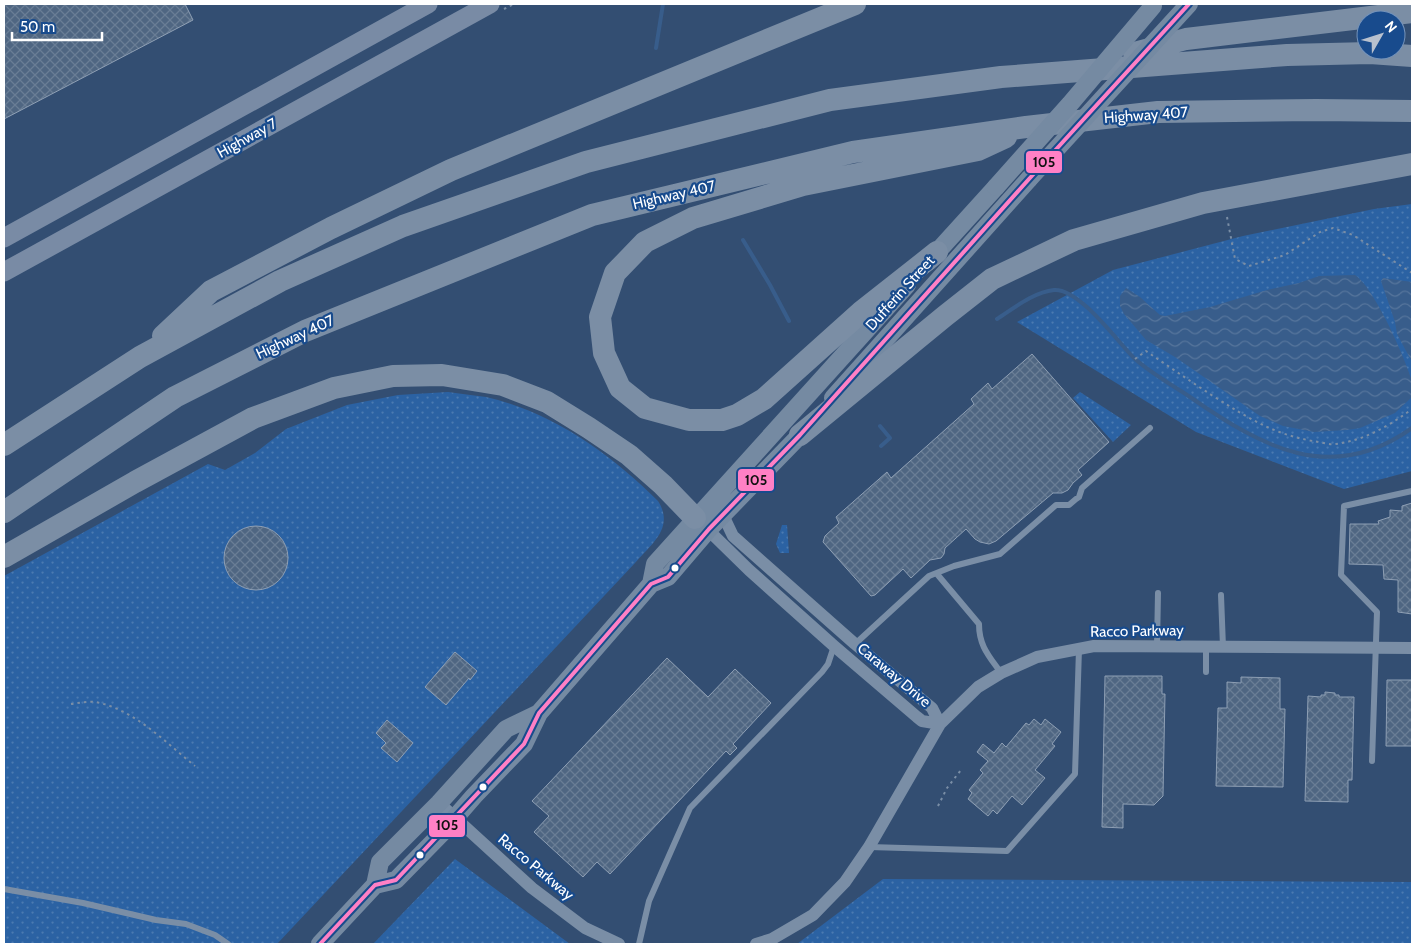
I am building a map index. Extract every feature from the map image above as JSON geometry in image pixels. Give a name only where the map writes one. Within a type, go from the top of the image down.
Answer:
[{"type":"highway","points":[[140,357],[211,291],[331,228],[460,166],[855,4]]},
{"type":"highway","points":[[1059,73],[1186,39],[1412,12]]},
{"type":"highway","points":[[4,445],[140,357],[280,281],[395,230],[586,162],[830,100],[1001,77],[1287,56],[1370,54],[1412,56]]},
{"type":"highway","name":"Highway 407","points":[[4,512],[175,397],[296,335],[592,215],[853,152],[1026,127],[1158,112],[1412,111]]},
{"type":"highway","points":[[937,252],[861,312],[764,399],[737,415],[722,420],[688,420],[645,408],[620,388],[604,353],[600,318],[615,273],[645,242],[693,218],[803,185],[978,150],[1026,127]]},
{"type":"highway","points":[[800,435],[992,279],[1074,240],[1203,204],[1412,164]]},
{"type":"highway","points":[[4,557],[135,482],[253,418],[334,388],[393,376],[442,375],[503,385],[547,402],[629,455],[702,524]]},
{"type":"main road","name":"Highway 7","points":[[4,238],[428,4]]},
{"type":"main road","name":"Highway 7","points":[[4,272],[490,4]]},
{"type":"main road","name":"Dufferin Street","points":[[702,524],[723,515],[800,435],[1188,4]]},
{"type":"main road","name":"Dufferin Street","points":[[375,885],[396,880],[524,744],[539,713],[651,584],[655,564],[702,524],[937,252],[1070,104],[1154,5]]},
{"type":"main road","name":"Dufferin Street","points":[[320,944],[375,885],[380,862],[439,803],[506,729],[539,713]]},
{"type":"street","name":"Caraway Drive","points":[[723,515],[733,536],[855,644],[932,708],[940,724]]},
{"type":"street","name":"Caraway Drive","points":[[702,524],[749,570],[922,721],[940,724]]},
{"type":"street","name":"Racco Parkway","points":[[756,944],[772,939],[813,915],[845,882],[869,847],[940,724],[978,687],[1001,673],[1037,658],[1094,646],[1412,648]]},
{"type":"street","name":"Racco Parkway","points":[[439,803],[532,888],[585,928],[619,944]]},
{"type":"lane","points":[[855,644],[929,576],[954,566],[1000,554],[1056,505],[1069,505],[1079,497],[1082,488],[1150,428]]},
{"type":"lane","points":[[1372,761],[1377,612],[1341,575],[1344,506],[1412,492]]},
{"type":"lane","points":[[937,574],[979,624],[979,635],[983,648],[1001,673]]},
{"type":"lane","points":[[1157,646],[1158,593]]},
{"type":"lane","points":[[1221,595],[1223,647]]},
{"type":"lane","points":[[639,944],[649,901],[690,808],[822,672],[828,664],[834,646]]},
{"type":"lane","points":[[1206,646],[1206,672]]},
{"type":"lane","points":[[869,847],[1007,851],[1075,774],[1079,649]]},
{"type":"lane","points":[[4,889],[83,903],[156,920],[186,924],[215,935],[228,944]]},
{"type":"path","points":[[1224,200],[1236,259],[1249,266],[1284,256],[1320,232],[1334,228],[1353,235],[1412,273]]},
{"type":"path","points":[[1135,359],[1146,350],[1175,372],[1257,424],[1284,434],[1309,440],[1334,444],[1368,435],[1390,425],[1412,409]]},
{"type":"path","points":[[72,704],[93,702],[130,715],[195,766]]},
{"type":"path","points":[[938,806],[947,788],[961,770]]},
{"type":"shaded area","points":[[1412,204],[1412,471],[1344,489],[1196,432],[1017,322],[1113,270],[1243,236],[1374,209]]},
{"type":"shaded area","points":[[448,392],[486,397],[534,413],[557,424],[600,451],[621,467],[658,501],[663,511],[664,519],[659,535],[635,563],[277,944],[4,944],[4,576],[208,464],[225,470],[255,453],[286,429],[347,405],[398,395]]},
{"type":"shaded area","points":[[1080,392],[1131,425],[1113,442],[1073,398]]},
{"type":"shaded area","points":[[782,525],[787,525],[789,553],[780,553],[776,544]]},
{"type":"shaded area","points":[[455,859],[570,944],[373,944]]},
{"type":"shaded area","points":[[883,879],[1412,882],[1412,944],[797,944]]},
{"type":"water","points":[[1355,275],[1379,306],[1395,338],[1411,378],[1412,397],[1395,413],[1360,428],[1347,430],[1314,432],[1283,426],[1260,416],[1175,357],[1146,340],[1124,314],[1120,306],[1120,296],[1126,288],[1140,297],[1160,315],[1165,316],[1210,307],[1319,276]]},
{"type":"water","points":[[1383,278],[1412,282],[1412,362],[1397,334],[1395,322],[1381,281]]},
{"type":"building","points":[[4,4],[185,4],[193,20],[4,119]]},
{"type":"building","points":[[1032,354],[1109,442],[1078,470],[1082,475],[1068,490],[1062,493],[1053,493],[996,541],[989,544],[980,542],[966,529],[945,548],[941,558],[930,560],[911,578],[903,569],[875,595],[871,596],[823,542],[825,536],[839,523],[836,517],[887,472],[891,478],[974,404],[971,399],[988,383],[992,389]]},
{"type":"building","points":[[1412,503],[1412,614],[1398,612],[1398,580],[1384,579],[1383,565],[1349,564],[1350,524],[1379,524],[1378,521],[1390,517],[1390,510],[1402,511],[1402,506]]},
{"type":"building","points":[[250,526],[262,526],[279,535],[286,546],[288,558],[286,570],[279,581],[262,590],[250,590],[238,585],[229,576],[224,564],[224,552],[229,540],[238,531]]},
{"type":"building","points":[[455,652],[477,671],[446,705],[425,687]]},
{"type":"building","points":[[667,658],[708,697],[735,669],[771,703],[733,744],[737,748],[730,755],[726,751],[610,874],[597,862],[583,877],[534,832],[549,816],[532,801]]},
{"type":"building","points":[[1105,676],[1162,676],[1162,694],[1165,694],[1163,796],[1154,805],[1123,804],[1123,828],[1102,827]]},
{"type":"building","points":[[1241,677],[1280,678],[1280,709],[1285,709],[1283,787],[1216,786],[1218,708],[1227,708],[1227,682],[1241,683]]},
{"type":"building","points":[[1387,680],[1412,680],[1412,746],[1386,746]]},
{"type":"building","points":[[1325,692],[1335,693],[1339,697],[1354,697],[1352,780],[1348,780],[1348,802],[1305,801],[1308,696],[1321,697],[1321,695],[1325,695]]},
{"type":"building","points":[[1034,719],[1041,725],[1045,719],[1061,732],[1052,744],[1055,746],[1035,770],[1045,778],[1022,805],[1012,796],[997,814],[993,810],[988,816],[968,799],[972,793],[969,790],[983,773],[980,770],[988,761],[977,752],[983,744],[994,753],[1002,743],[1006,747],[1026,723],[1029,725]]},
{"type":"building","points":[[387,720],[413,743],[397,762],[381,748],[386,743],[376,733]]},
{"type":"waterway","points":[[656,48],[663,4]]},
{"type":"waterway","points":[[743,240],[789,321]]},
{"type":"waterway","points":[[997,319],[1024,301],[1039,294],[1054,290],[1064,292],[1075,297],[1086,306],[1134,358],[1154,373],[1244,431],[1271,444],[1298,453],[1325,457],[1353,455],[1382,445],[1412,428]]},
{"type":"waterway","points":[[880,426],[890,438],[881,446]]},
{"type":"transit line","name":"105","points":[[320,944],[375,885],[396,880],[524,744],[539,713],[651,584],[668,577],[709,529],[800,435],[1029,179],[1189,4]]}]
